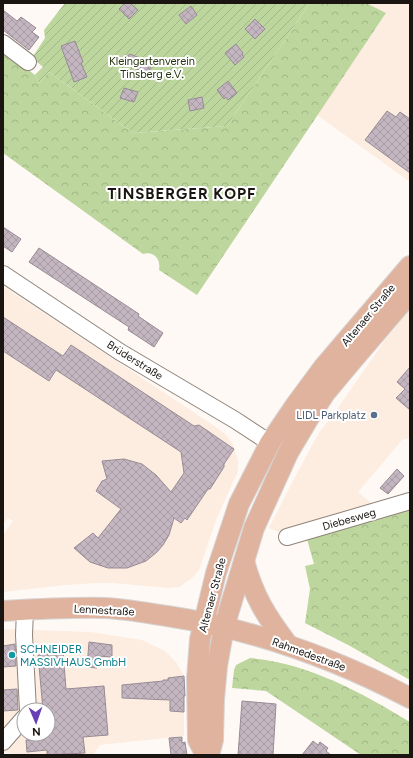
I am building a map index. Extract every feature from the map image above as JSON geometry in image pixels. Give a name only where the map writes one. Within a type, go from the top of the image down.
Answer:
[{"type":"main road","name":"Altenaer Straße","points":[[206,755],[198,740],[198,656],[204,622],[216,573],[239,504],[270,443],[323,368],[410,266]]},
{"type":"main road","name":"Altenaer Straße","points":[[210,755],[213,740],[214,706],[218,666],[224,627],[254,528],[288,453],[310,416],[325,394],[361,349],[410,293]]},
{"type":"main road","points":[[270,443],[288,453]]},
{"type":"main road","points":[[244,561],[257,599],[270,621],[288,645]]},
{"type":"main road","name":"Lennestraße","points":[[3,610],[106,608],[146,612],[204,622]]},
{"type":"main road","name":"Rahmedestraße","points":[[204,622],[288,645],[340,665],[386,685],[410,698]]},
{"type":"street","points":[[3,44],[28,62]]},
{"type":"street","name":"Brüderstraße","points":[[3,274],[120,352],[235,420],[270,443]]},
{"type":"street","name":"Diebesweg","points":[[287,537],[410,501]]},
{"type":"street","points":[[25,610],[24,635],[28,702]]},
{"type":"street","points":[[3,742],[16,727]]},
{"type":"shaded area","points":[[366,3],[410,3],[410,182],[317,115],[386,14]]},
{"type":"shaded area","points":[[3,286],[216,427],[225,434],[233,444],[238,461],[238,471],[216,520],[199,570],[192,578],[179,587],[168,588],[96,583],[3,592],[3,535],[13,521],[8,518],[3,524]]},
{"type":"shaded area","name":"LIDL Parkplatz","points":[[410,310],[410,438],[402,440],[358,492],[376,507],[280,533],[269,528],[320,431],[331,418],[385,340]]},
{"type":"shaded area","points":[[3,629],[91,632],[142,640],[165,651],[176,662],[184,676],[184,736],[100,745],[93,755],[21,755],[3,752]]},
{"type":"green space","name":"Kleingartenverein Tinsberg e.V.","points":[[65,3],[310,3],[227,126],[133,133],[49,72],[39,83],[35,75],[43,67],[32,58],[45,38],[44,30]]},
{"type":"green space","points":[[310,3],[366,3],[386,13],[197,295],[159,270],[159,262],[156,257],[147,253],[143,254],[3,153],[3,50],[35,75],[39,83],[49,72],[133,133],[227,126]]},
{"type":"green space","points":[[410,508],[410,680],[350,646],[305,623],[310,589],[305,566],[314,564],[307,539]]},
{"type":"green space","points":[[250,658],[293,666],[333,681],[372,700],[410,722],[410,755],[361,755],[266,691],[232,688],[236,665]]},
{"type":"building","points":[[125,3],[130,3],[138,10],[129,19],[119,9]]},
{"type":"building","points":[[191,6],[197,15],[186,24],[179,15]]},
{"type":"building","points":[[3,10],[17,21],[21,17],[36,28],[32,32],[39,37],[29,50],[3,30]]},
{"type":"building","points":[[255,19],[265,29],[255,39],[245,29]]},
{"type":"building","points":[[75,41],[83,62],[81,63],[87,77],[74,82],[61,46]]},
{"type":"building","points":[[236,44],[243,53],[242,54],[244,57],[235,65],[225,53]]},
{"type":"building","points":[[130,54],[152,63],[148,74],[121,61]]},
{"type":"building","points":[[228,81],[237,93],[228,100],[226,97],[224,99],[217,90]]},
{"type":"building","points":[[124,88],[138,92],[134,102],[120,98]]},
{"type":"building","points":[[202,97],[204,108],[190,111],[188,100]]},
{"type":"building","points":[[387,111],[396,117],[400,112],[410,119],[410,173],[365,140]]},
{"type":"building","points":[[3,227],[21,239],[12,252],[3,246]]},
{"type":"building","points":[[39,248],[139,314],[138,316],[163,333],[154,347],[128,330],[129,327],[29,262]]},
{"type":"building","points":[[3,317],[63,356],[71,345],[194,426],[199,425],[234,449],[210,489],[208,489],[187,520],[185,518],[181,523],[174,518],[169,535],[163,545],[146,561],[127,568],[108,568],[90,562],[74,548],[93,533],[98,538],[121,509],[96,491],[102,481],[107,479],[102,461],[124,459],[142,464],[156,475],[171,492],[184,473],[181,452],[56,370],[49,381],[3,351]]},
{"type":"building","points":[[410,367],[410,410],[396,398],[405,389],[397,382]]},
{"type":"building","points":[[397,469],[404,476],[388,494],[380,488]]},
{"type":"building","points":[[89,642],[112,645],[112,657],[97,656],[97,668],[87,667]]},
{"type":"building","name":"SCHNEIDER MASSIVHAUS GmbH","points":[[15,644],[16,666],[3,667],[3,646]]},
{"type":"building","points":[[63,652],[66,689],[104,686],[108,735],[83,737],[85,753],[47,755],[47,750],[27,752],[26,742],[56,742],[56,702],[42,702],[38,655]]},
{"type":"building","points":[[184,676],[184,712],[170,711],[170,700],[122,698],[122,685],[163,681],[168,680],[168,678]]},
{"type":"building","points":[[17,689],[18,702],[16,702],[16,710],[3,711],[3,690]]},
{"type":"building","points":[[242,701],[276,704],[273,755],[238,755]]},
{"type":"building","points":[[182,737],[182,743],[185,742],[187,755],[171,755],[169,738]]},
{"type":"building","points":[[313,741],[318,745],[320,742],[328,748],[326,751],[331,755],[302,755]]},
{"type":"place","name":"LIDL Parkplatz","points":[[374,415]]},
{"type":"place","name":"SCHNEIDER MASSIVHAUS GmbH","points":[[12,655]]},
{"type":"district","name":"TINSBERGER KOPF","points":[[182,194]]}]
